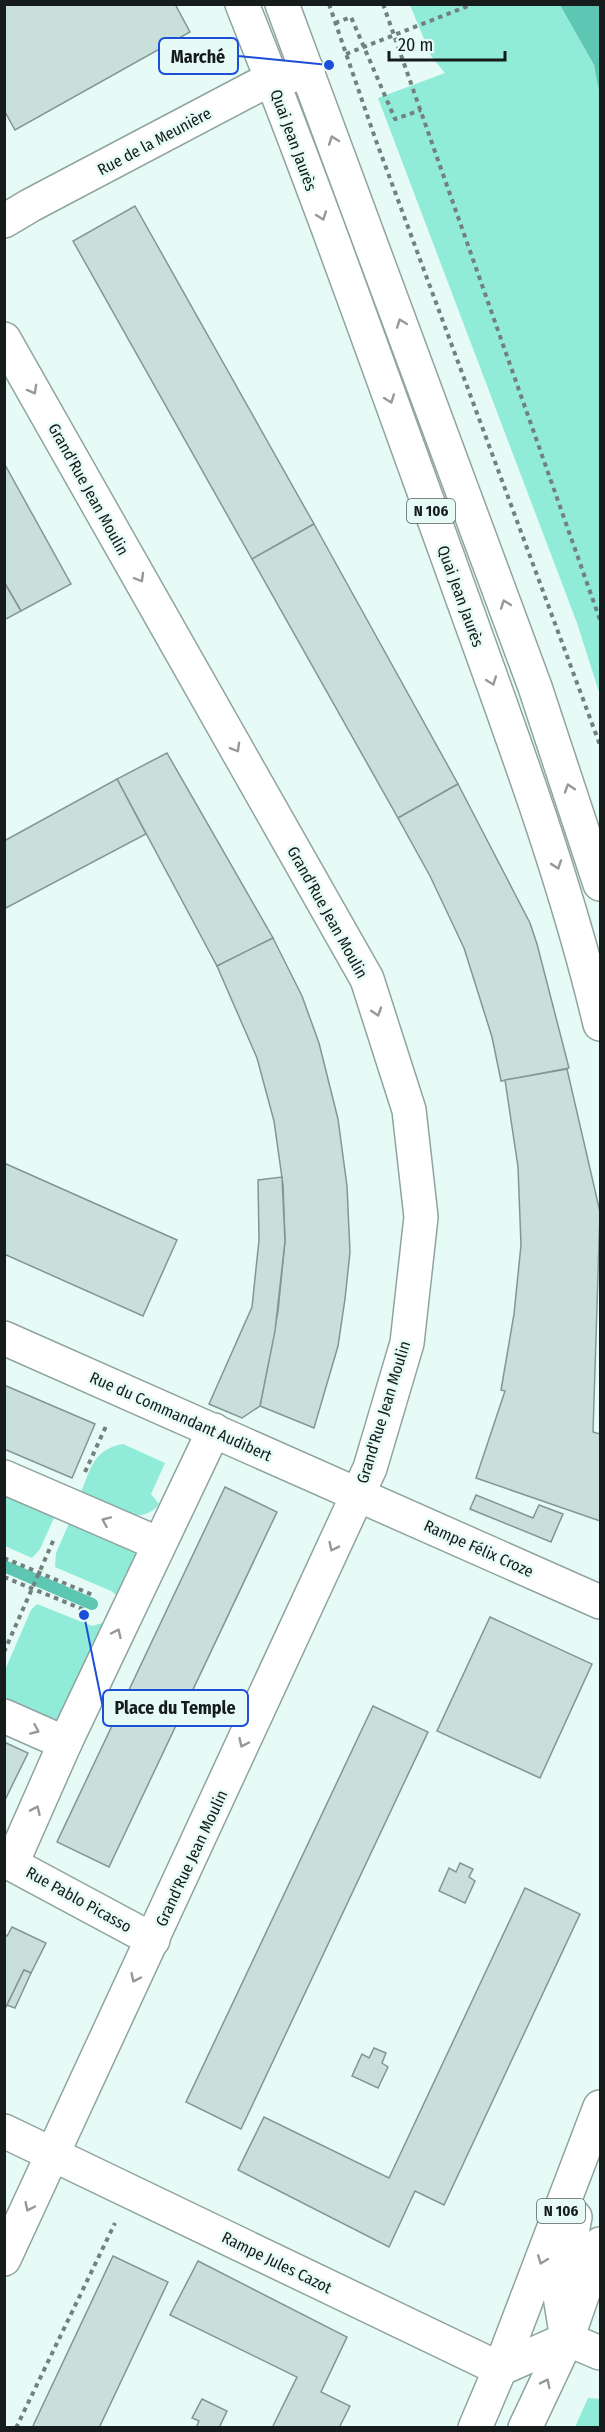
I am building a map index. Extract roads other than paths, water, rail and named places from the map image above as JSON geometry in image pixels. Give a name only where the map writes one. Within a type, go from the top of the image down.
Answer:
[{"type":"street","name":"Quai Jean Jaurès","points":[[242,4],[273,82],[441,538],[563,884],[600,1024]]},
{"type":"street","name":"N 106","points":[[282,4],[535,687],[600,884]]},
{"type":"street","name":"Rue de la Meunière","points":[[4,221],[245,93],[308,71]]},
{"type":"street","points":[[4,237],[4,247]]},
{"type":"street","name":"Grand'Rue Jean Moulin","points":[[4,339],[367,979],[409,1110],[420,1217],[407,1343],[370,1468],[4,2259]]},
{"type":"street","name":"Rue du Commandant Audibert","points":[[4,1338],[358,1494]]},
{"type":"street","points":[[8,1861],[65,1743],[114,1612],[159,1544],[214,1430]]},
{"type":"street","points":[[4,1476],[159,1544]]},
{"type":"street","name":"Rampe Félix Croze","points":[[358,1494],[600,1602]]},
{"type":"street","points":[[4,1716],[65,1743]]},
{"type":"street","name":"Rue Pablo Picasso","points":[[8,1861],[153,1940]]},
{"type":"street","name":"N 106","points":[[475,2427],[500,2369],[596,2121]]},
{"type":"street","name":"N 106","points":[[586,2347],[560,2296],[596,2121]]},
{"type":"street","name":"Rampe Jules Cazot","points":[[4,2131],[500,2369]]},
{"type":"street","points":[[525,2427],[586,2347],[600,2244]]},
{"type":"street","points":[[506,2427],[511,2404],[500,2369],[586,2347]]},
{"type":"waterway","points":[[4,1566],[92,1604]]},
{"type":"place","name":"Marché","points":[[329,65]]},
{"type":"place","name":"Place du Temple","points":[[84,1615]]}]
